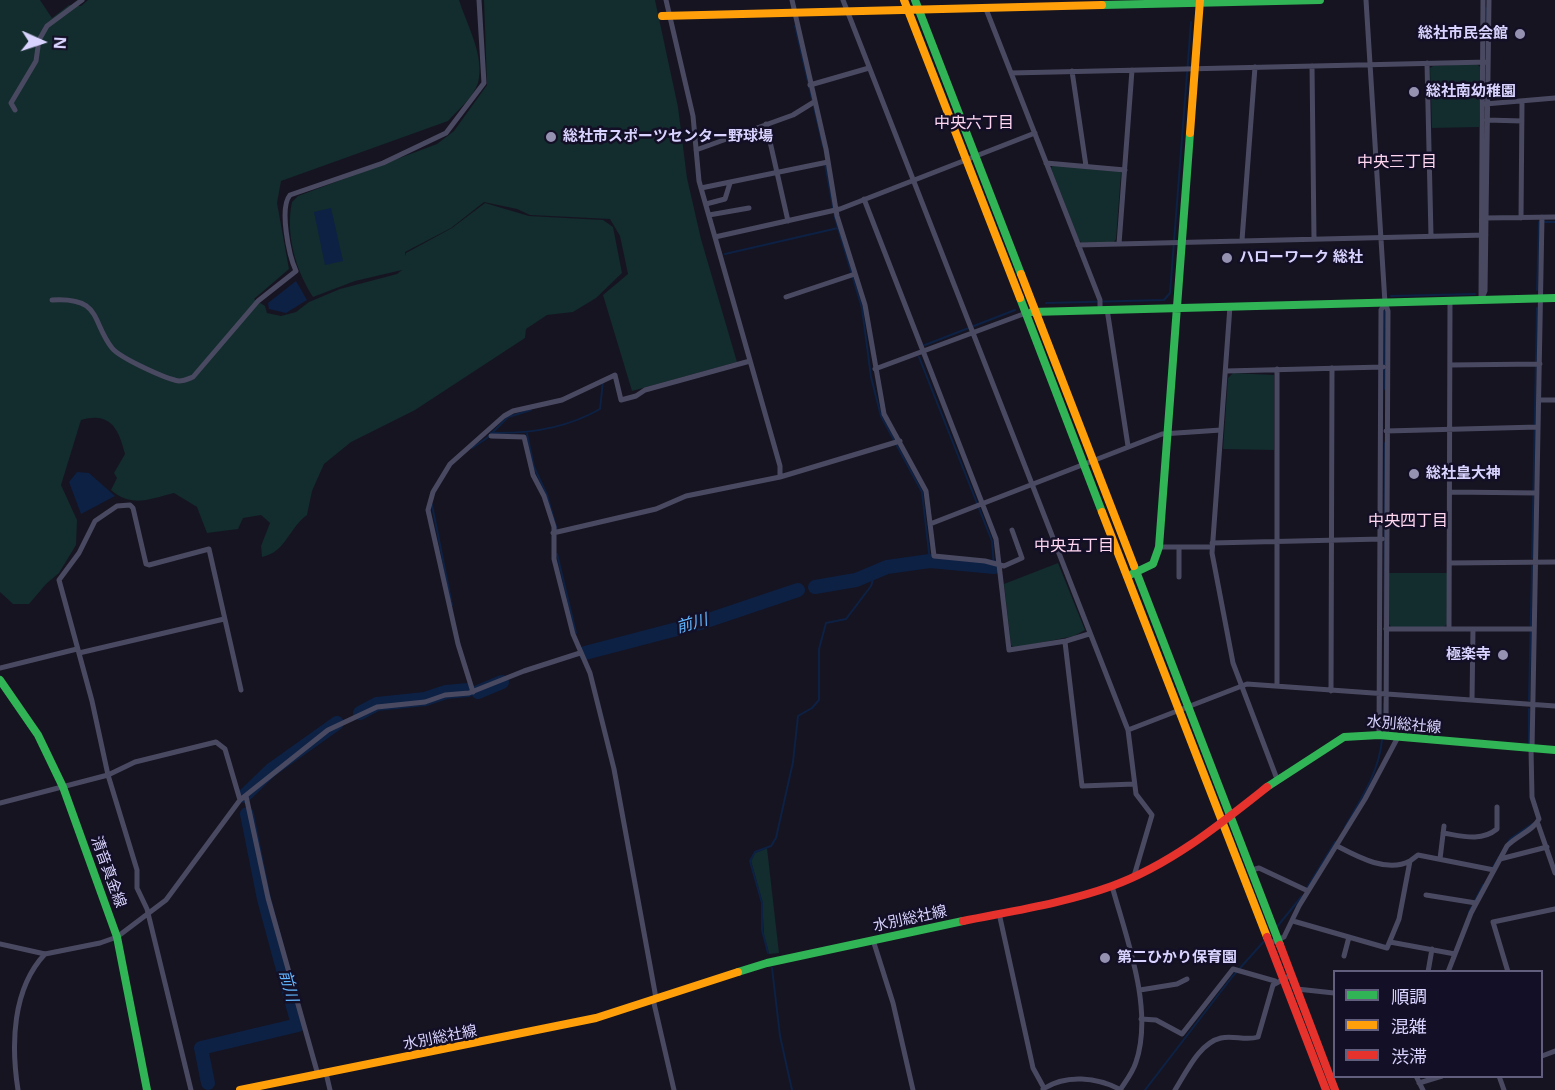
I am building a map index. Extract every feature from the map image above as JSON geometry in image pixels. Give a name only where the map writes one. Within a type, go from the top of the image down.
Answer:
[{"type":"street","points":[[15,110],[10,103],[36,61],[39,40],[47,26],[82,0]]},
{"type":"street","points":[[52,300],[87,307],[100,321],[111,347],[124,357],[178,380],[193,377],[258,301],[296,271],[288,249],[286,206],[290,195],[427,144],[446,133],[474,99],[485,76],[479,0]]},
{"type":"street","points":[[666,0],[666,16],[693,116],[701,188],[780,466],[780,477]]},
{"type":"street","points":[[792,0],[834,211],[852,275],[865,305],[884,414],[926,491],[934,556],[996,563],[1004,566],[1022,558],[1012,530]]},
{"type":"street","points":[[843,0],[1030,484],[1128,730],[1136,794],[1152,815],[1133,877]]},
{"type":"street","points":[[904,0],[971,158]]},
{"type":"street","points":[[915,0],[971,158],[1132,574],[1180,710],[1223,822],[1272,936]]},
{"type":"street","points":[[666,16],[986,9],[1033,4],[1320,0]]},
{"type":"street","points":[[1366,0],[1385,303],[1381,310],[1385,367],[1383,735]]},
{"type":"street","points":[[1481,300],[1485,291],[1483,0]]},
{"type":"street","points":[[1485,62],[1489,0]]},
{"type":"street","points":[[1132,574],[1153,564],[1159,547],[1177,307],[1177,242],[1190,69],[1200,2]]},
{"type":"street","points":[[986,9],[1102,306],[1128,446]]},
{"type":"street","points":[[1011,73],[1485,62]]},
{"type":"street","points":[[1427,63],[1431,236]]},
{"type":"street","points":[[1312,66],[1314,239]]},
{"type":"street","points":[[1242,240],[1256,67]]},
{"type":"street","points":[[810,85],[869,68]]},
{"type":"street","points":[[1119,244],[1132,70]]},
{"type":"street","points":[[1072,71],[1086,166]]},
{"type":"street","points":[[1485,104],[1555,98]]},
{"type":"street","points":[[696,150],[793,115],[813,102]]},
{"type":"street","points":[[1521,218],[1522,102]]},
{"type":"street","points":[[1483,218],[1487,120],[1485,104]]},
{"type":"street","points":[[1487,120],[1522,122]]},
{"type":"street","points":[[766,124],[788,221]]},
{"type":"street","points":[[715,237],[834,211],[1035,133]]},
{"type":"street","points":[[701,188],[826,162]]},
{"type":"street","points":[[1046,163],[1125,170]]},
{"type":"street","points":[[706,204],[724,199],[730,183]]},
{"type":"street","points":[[864,199],[979,504],[996,539],[996,563],[1009,650],[1065,642],[1089,634]]},
{"type":"street","points":[[709,215],[749,208]]},
{"type":"street","points":[[1483,218],[1521,218],[1542,221],[1555,217]]},
{"type":"street","points":[[1542,221],[1537,364],[1539,400],[1535,427],[1536,562],[1532,629],[1531,749],[1532,797],[1539,814],[1538,824],[1555,873]]},
{"type":"street","points":[[1078,245],[1483,235]]},
{"type":"street","points":[[786,297],[852,275]]},
{"type":"street","points":[[875,369],[970,329],[1030,313],[1102,306],[1177,307],[1555,298]]},
{"type":"street","points":[[1449,628],[1450,301]]},
{"type":"street","points":[[1230,306],[1212,545],[1233,663],[1277,779]]},
{"type":"street","points":[[473,692],[458,644],[428,510],[433,492],[450,464],[509,413],[562,399],[600,380],[615,375],[621,400],[636,396],[645,390],[750,361]]},
{"type":"street","points":[[1450,366],[1537,364]]},
{"type":"street","points":[[1226,371],[1385,367]]},
{"type":"street","points":[[1331,690],[1332,368]]},
{"type":"street","points":[[1277,369],[1277,686]]},
{"type":"street","points":[[1539,400],[1555,400]]},
{"type":"street","points":[[1385,431],[1535,427]]},
{"type":"street","points":[[930,524],[1128,446],[1168,433],[1221,430]]},
{"type":"street","points":[[491,436],[524,437],[533,475],[551,517],[554,559],[580,653],[584,656],[590,673],[614,769],[655,999],[674,1090]]},
{"type":"street","points":[[553,533],[656,509],[686,496],[780,477],[898,442]]},
{"type":"street","points":[[1450,492],[1534,493]]},
{"type":"street","points":[[191,1090],[147,913],[137,888],[137,870],[108,775],[59,576],[76,559],[94,521],[117,506],[125,504],[133,508],[146,564],[209,549],[241,690]]},
{"type":"street","points":[[1159,547],[1384,539]]},
{"type":"street","points":[[1179,548],[1179,577]]},
{"type":"street","points":[[1450,563],[1555,562]]},
{"type":"street","points":[[1132,574],[1189,706],[1252,870],[1283,978],[1326,1090]]},
{"type":"street","points":[[0,668],[224,619]]},
{"type":"street","points":[[1472,700],[1473,628]]},
{"type":"street","points":[[1384,629],[1532,629]]},
{"type":"street","points":[[1065,642],[1082,786],[1134,784]]},
{"type":"street","points":[[0,944],[45,954],[100,943],[117,937],[166,900],[240,800],[271,773],[328,730],[378,707],[424,702],[445,695],[473,692],[524,671],[580,653]]},
{"type":"street","name":"清音真金線","points":[[0,680],[38,735],[63,787],[117,937],[147,1090]]},
{"type":"street","points":[[1128,730],[1242,686],[1277,686],[1555,706]]},
{"type":"street","name":"水別総社線","points":[[240,1090],[532,1033],[596,1018],[767,963],[1112,886],[1157,866],[1223,822],[1277,779],[1344,737],[1383,735],[1555,750]]},
{"type":"street","points":[[1272,936],[1284,937],[1306,891],[1337,846],[1398,736]]},
{"type":"street","points":[[0,803],[108,775],[135,762],[220,742],[225,749],[240,800]]},
{"type":"street","points":[[246,795],[268,898],[322,1074],[330,1090]]},
{"type":"street","points":[[1440,859],[1443,830],[1476,837],[1488,836],[1497,829],[1497,807]]},
{"type":"street","points":[[1449,970],[1474,903],[1492,870],[1515,837],[1538,824]]},
{"type":"street","points":[[1337,846],[1360,859],[1400,866],[1418,855],[1492,870]]},
{"type":"street","points":[[1500,859],[1547,847]]},
{"type":"street","points":[[1293,921],[1387,948],[1399,919],[1410,861]]},
{"type":"street","points":[[1252,870],[1259,868],[1306,891]]},
{"type":"street","points":[[999,913],[1033,1068],[1043,1089],[1066,1080],[1092,1079],[1104,1081],[1120,1090],[1136,1062],[1141,1019],[1140,990],[1112,886]]},
{"type":"street","points":[[1426,895],[1474,903]]},
{"type":"street","points":[[1507,970],[1493,922],[1555,909]]},
{"type":"street","points":[[1344,956],[1349,937]]},
{"type":"street","points":[[873,940],[893,1003],[913,1090]]},
{"type":"street","points":[[1390,942],[1454,953]]},
{"type":"street","points":[[1428,970],[1432,949]]},
{"type":"street","points":[[18,1090],[14,1041],[19,1010],[32,969],[45,954]]},
{"type":"street","points":[[1141,1019],[1156,1020],[1182,1034],[1233,969],[1283,978],[1297,989],[1335,1090]]},
{"type":"street","points":[[1175,1090],[1197,1055],[1210,1042],[1221,1038],[1258,1037],[1283,978]]},
{"type":"street","points":[[1140,990],[1176,984],[1187,979]]},
{"type":"street","points":[[1297,989],[1333,993]]},
{"type":"street","points":[[1423,1090],[1418,1080],[1434,1078]]},
{"type":"green space","points":[[0,0],[40,0],[52,18],[69,5],[81,6],[88,0],[459,0],[477,51],[480,73],[473,94],[465,104],[448,121],[281,181],[277,203],[289,269],[254,299],[265,306],[267,313],[281,316],[296,312],[309,302],[340,289],[397,274],[402,270],[355,281],[313,297],[297,264],[291,239],[292,202],[298,196],[437,144],[454,131],[487,85],[484,0],[655,0],[678,107],[687,178],[701,239],[737,362],[632,391],[603,295],[628,274],[620,236],[610,219],[530,215],[517,209],[484,202],[451,228],[405,252],[405,256],[406,253],[452,228],[485,203],[529,216],[603,220],[613,227],[622,273],[596,298],[573,312],[547,315],[526,329],[525,338],[415,410],[351,442],[324,464],[312,491],[307,515],[277,550],[262,557],[261,546],[270,523],[261,515],[243,518],[238,529],[207,533],[197,507],[174,493],[141,500],[118,496],[111,490],[117,478],[114,473],[125,454],[120,437],[107,420],[91,418],[81,420],[61,485],[77,520],[76,545],[59,573],[29,604],[13,604],[0,592]]},
{"type":"green space","points":[[1477,64],[1481,68],[1479,127],[1432,128],[1430,68]]},
{"type":"green space","points":[[1053,165],[1119,170],[1121,173],[1114,242],[1082,243],[1079,240],[1051,168]]},
{"type":"green space","points":[[1233,373],[1274,375],[1274,450],[1223,449],[1228,378]]},
{"type":"green space","points":[[1058,563],[1085,630],[1074,636],[1014,648],[1011,645],[1004,584]]},
{"type":"green space","points":[[1389,573],[1448,573],[1447,624],[1444,627],[1391,627],[1389,624]]},
{"type":"green space","points":[[767,848],[779,953],[769,954],[764,935],[762,901],[751,861],[755,853]]},
{"type":"water","points":[[331,208],[343,261],[325,265],[314,212]]},
{"type":"water","points":[[296,281],[307,300],[286,313],[269,309],[268,303]]},
{"type":"water","points":[[77,472],[89,473],[115,496],[81,514],[69,482]]},
{"type":"waterway","points":[[1485,77],[1486,8]]},
{"type":"waterway","points":[[1046,303],[1164,300],[1170,293],[1191,22]]},
{"type":"waterway","points":[[795,26],[823,146]]},
{"type":"waterway","points":[[825,164],[835,218],[862,308],[871,377],[881,416],[922,492],[930,561]]},
{"type":"waterway","points":[[1537,290],[1539,222],[1555,222]]},
{"type":"waterway","points":[[725,254],[838,228]]},
{"type":"waterway","points":[[1391,296],[1475,294]]},
{"type":"waterway","points":[[1532,558],[1537,308]]},
{"type":"waterway","points":[[925,345],[1015,310]]},
{"type":"waterway","points":[[1385,311],[1385,389]]},
{"type":"waterway","points":[[919,357],[992,541],[994,567]]},
{"type":"waterway","points":[[491,433],[547,428],[587,416],[600,409],[603,381]]},
{"type":"waterway","points":[[472,448],[487,438],[508,417],[531,410]]},
{"type":"waterway","points":[[527,434],[534,467],[547,495],[557,530]]},
{"type":"waterway","points":[[1384,629],[1385,443]]},
{"type":"waterway","points":[[432,505],[452,605]]},
{"type":"waterway","points":[[557,554],[576,633]]},
{"type":"waterway","name":"前川","points":[[815,587],[856,580],[887,567],[930,561],[994,567]]},
{"type":"waterway","points":[[1529,700],[1532,566]]},
{"type":"waterway","points":[[768,953],[762,930],[762,903],[750,861],[755,852],[771,846],[776,838],[793,762],[798,716],[812,708],[819,700],[819,649],[826,623],[846,619],[871,586],[875,573]]},
{"type":"waterway","name":"前川","points":[[585,653],[700,623],[798,590]]},
{"type":"waterway","name":"前川","points":[[478,692],[502,682]]},
{"type":"waterway","name":"前川","points":[[360,713],[377,704],[425,699],[446,692],[468,690]]},
{"type":"waterway","points":[[1383,730],[1384,704]]},
{"type":"waterway","points":[[1529,709],[1529,744]]},
{"type":"waterway","name":"前川","points":[[244,796],[271,770],[337,723]]},
{"type":"waterway","points":[[1345,827],[1373,774],[1382,740]]},
{"type":"waterway","name":"前川","points":[[208,1083],[201,1048],[298,1025],[264,899],[247,814]]},
{"type":"waterway","points":[[1493,867],[1510,839],[1532,824]]},
{"type":"waterway","points":[[1307,888],[1335,842]]},
{"type":"waterway","points":[[1469,912],[1483,885]]},
{"type":"waterway","points":[[1276,928],[1302,896]]},
{"type":"waterway","points":[[1145,1090],[1232,977],[1266,939]]},
{"type":"waterway","points":[[772,968],[780,1036],[792,1090]]},
{"type":"traffic: fast","points":[[915,0],[1021,274]]},
{"type":"traffic: fast","points":[[1102,5],[1320,0]]},
{"type":"traffic: fast","points":[[1132,574],[1153,564],[1159,547],[1190,133]]},
{"type":"traffic: fast","points":[[1020,298],[1102,512]]},
{"type":"traffic: fast","points":[[1032,312],[1555,298]]},
{"type":"traffic: fast","points":[[1134,566],[1280,945]]},
{"type":"traffic: fast","points":[[0,680],[38,735],[63,787],[117,937],[147,1090]]},
{"type":"traffic: fast","points":[[1267,787],[1344,737],[1379,735],[1555,750]]},
{"type":"traffic: fast","points":[[738,972],[767,963],[963,921]]},
{"type":"traffic: slow","points":[[904,0],[1020,298]]},
{"type":"traffic: slow","points":[[1190,133],[1200,0]]},
{"type":"traffic: slow","points":[[662,16],[1102,5]]},
{"type":"traffic: slow","points":[[1021,274],[1134,566]]},
{"type":"traffic: slow","points":[[1102,512],[1267,937]]},
{"type":"traffic: slow","points":[[240,1090],[596,1018],[738,972]]},
{"type":"traffic: jam","points":[[963,921],[1076,897],[1133,877],[1193,843],[1267,787]]},
{"type":"traffic: jam","points":[[1267,937],[1326,1090]]},
{"type":"traffic: jam","points":[[1280,945],[1335,1090]]},
{"type":"place","name":"総社市民会館","points":[[1520,34]]},
{"type":"place","name":"総社南幼稚園","points":[[1414,92]]},
{"type":"place","name":"総社市スポーツセンター野球場","points":[[551,137]]},
{"type":"place","name":"ハローワーク 総社","points":[[1227,258]]},
{"type":"place","name":"総社皇大神","points":[[1414,474]]},
{"type":"place","name":"極楽寺","points":[[1503,655]]},
{"type":"place","name":"第二ひかり保育園","points":[[1105,958]]},
{"type":"district","name":"中央六丁目","points":[[974,123]]},
{"type":"district","name":"中央三丁目","points":[[1397,162]]},
{"type":"district","name":"中央四丁目","points":[[1408,521]]},
{"type":"district","name":"中央五丁目","points":[[1074,546]]}]
